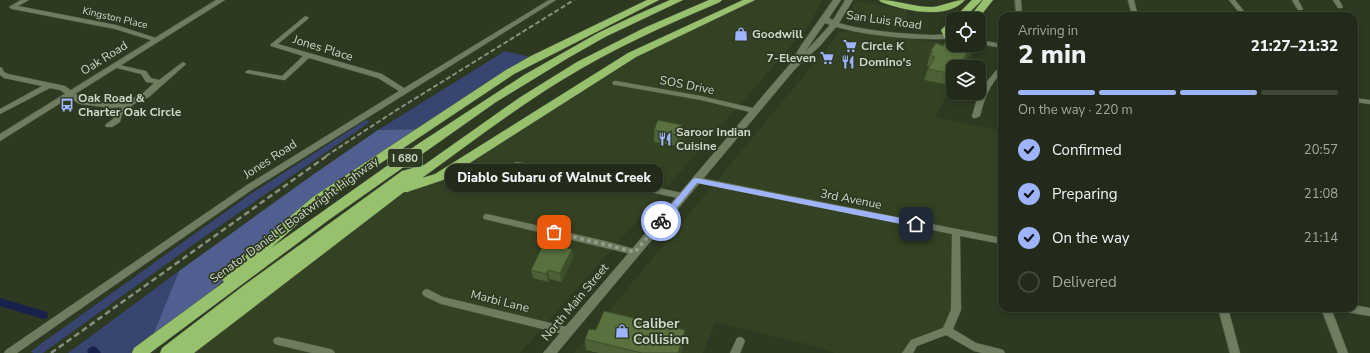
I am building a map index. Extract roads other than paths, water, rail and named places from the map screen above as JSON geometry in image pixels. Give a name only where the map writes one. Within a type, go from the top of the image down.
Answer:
[{"type":"highway","points":[[144,349],[317,200],[516,69],[535,58],[654,0]]},
{"type":"highway","name":"Senator Daniel E Boatwright Highway","points":[[144,349],[340,205],[496,96],[592,40],[678,0]]},
{"type":"highway","name":"I 680","points":[[183,353],[394,193],[520,102],[580,64],[641,33],[717,0]]},
{"type":"highway","points":[[884,0],[904,6],[927,9],[949,6],[960,0]]},
{"type":"highway","points":[[965,12],[977,0]]},
{"type":"highway","points":[[979,12],[988,0]]},
{"type":"highway","points":[[394,193],[439,177],[632,54],[750,1]]},
{"type":"highway","name":"I 680","points":[[167,353],[248,290],[406,174],[432,165]]},
{"type":"main road","name":"Oak Road","points":[[0,138],[221,0]]},
{"type":"main road","name":"North Main Street","points":[[793,66],[802,47],[837,0]]},
{"type":"main road","name":"North Main Street","points":[[549,353],[793,66],[813,50],[835,22],[849,0]]},
{"type":"main road","name":"San Luis Road","points":[[824,19],[851,29],[929,38],[946,37]]},
{"type":"street","name":"Kingston Place","points":[[26,0],[12,7],[116,27],[157,40]]},
{"type":"street","name":"Jones Road","points":[[9,353],[250,187],[553,0]]},
{"type":"street","points":[[1018,0],[1019,12]]},
{"type":"street","points":[[1131,0],[1134,12]]},
{"type":"street","points":[[1232,0],[1242,12]]},
{"type":"street","points":[[1295,0],[1300,9]]},
{"type":"street","points":[[1336,0],[1340,7]]},
{"type":"street","name":"Jones Place","points":[[306,18],[273,45],[380,76],[404,91]]},
{"type":"street","points":[[986,43],[998,45]]},
{"type":"street","points":[[248,72],[283,78],[308,55]]},
{"type":"street","points":[[110,125],[117,120],[118,113],[130,103],[146,95],[183,64]]},
{"type":"street","points":[[115,66],[144,72],[148,80],[160,82]]},
{"type":"street","points":[[0,69],[1,73],[6,76],[62,88],[82,102],[111,106],[130,103]]},
{"type":"street","points":[[976,116],[982,95],[989,81],[998,73]]},
{"type":"street","name":"SOS Drive","points":[[616,83],[701,98],[754,111]]},
{"type":"street","points":[[0,112],[49,85]]},
{"type":"street","points":[[1358,100],[1370,102]]},
{"type":"street","points":[[517,165],[608,180],[682,196]]},
{"type":"street","name":"3rd Avenue","points":[[696,180],[998,240]]},
{"type":"street","points":[[487,217],[635,252]]},
{"type":"street","points":[[907,353],[914,343],[947,331],[956,310],[956,232]]},
{"type":"street","name":"Marbi Lane","points":[[427,293],[441,300],[568,331]]},
{"type":"street","points":[[1358,310],[1370,312]]},
{"type":"street","points":[[1224,312],[1235,353]]},
{"type":"street","points":[[1328,312],[1343,353]]},
{"type":"street","points":[[947,331],[974,347],[1000,353]]},
{"type":"street","points":[[278,340],[330,353]]},
{"type":"street","points":[[735,353],[740,341]]},
{"type":"waterway","points":[[0,302],[43,315]]},
{"type":"railway","points":[[326,156],[395,111],[574,0]]},
{"type":"railway","points":[[51,353],[328,155]]},
{"type":"place","name":"Goodwill","points":[[741,34]]},
{"type":"place","name":"Circle K","points":[[850,46]]},
{"type":"place","name":"7-Eleven","points":[[827,58]]},
{"type":"place","name":"Domino's","points":[[848,62]]},
{"type":"place","name":"Oak Road & Charter Oak Circle","points":[[67,105]]},
{"type":"place","name":"Saroor Indian Cuisine","points":[[665,139]]},
{"type":"place","name":"Diablo Subaru of Walnut Creek","points":[[554,232]]},
{"type":"place","name":"Caliber Collision","points":[[622,331]]}]
